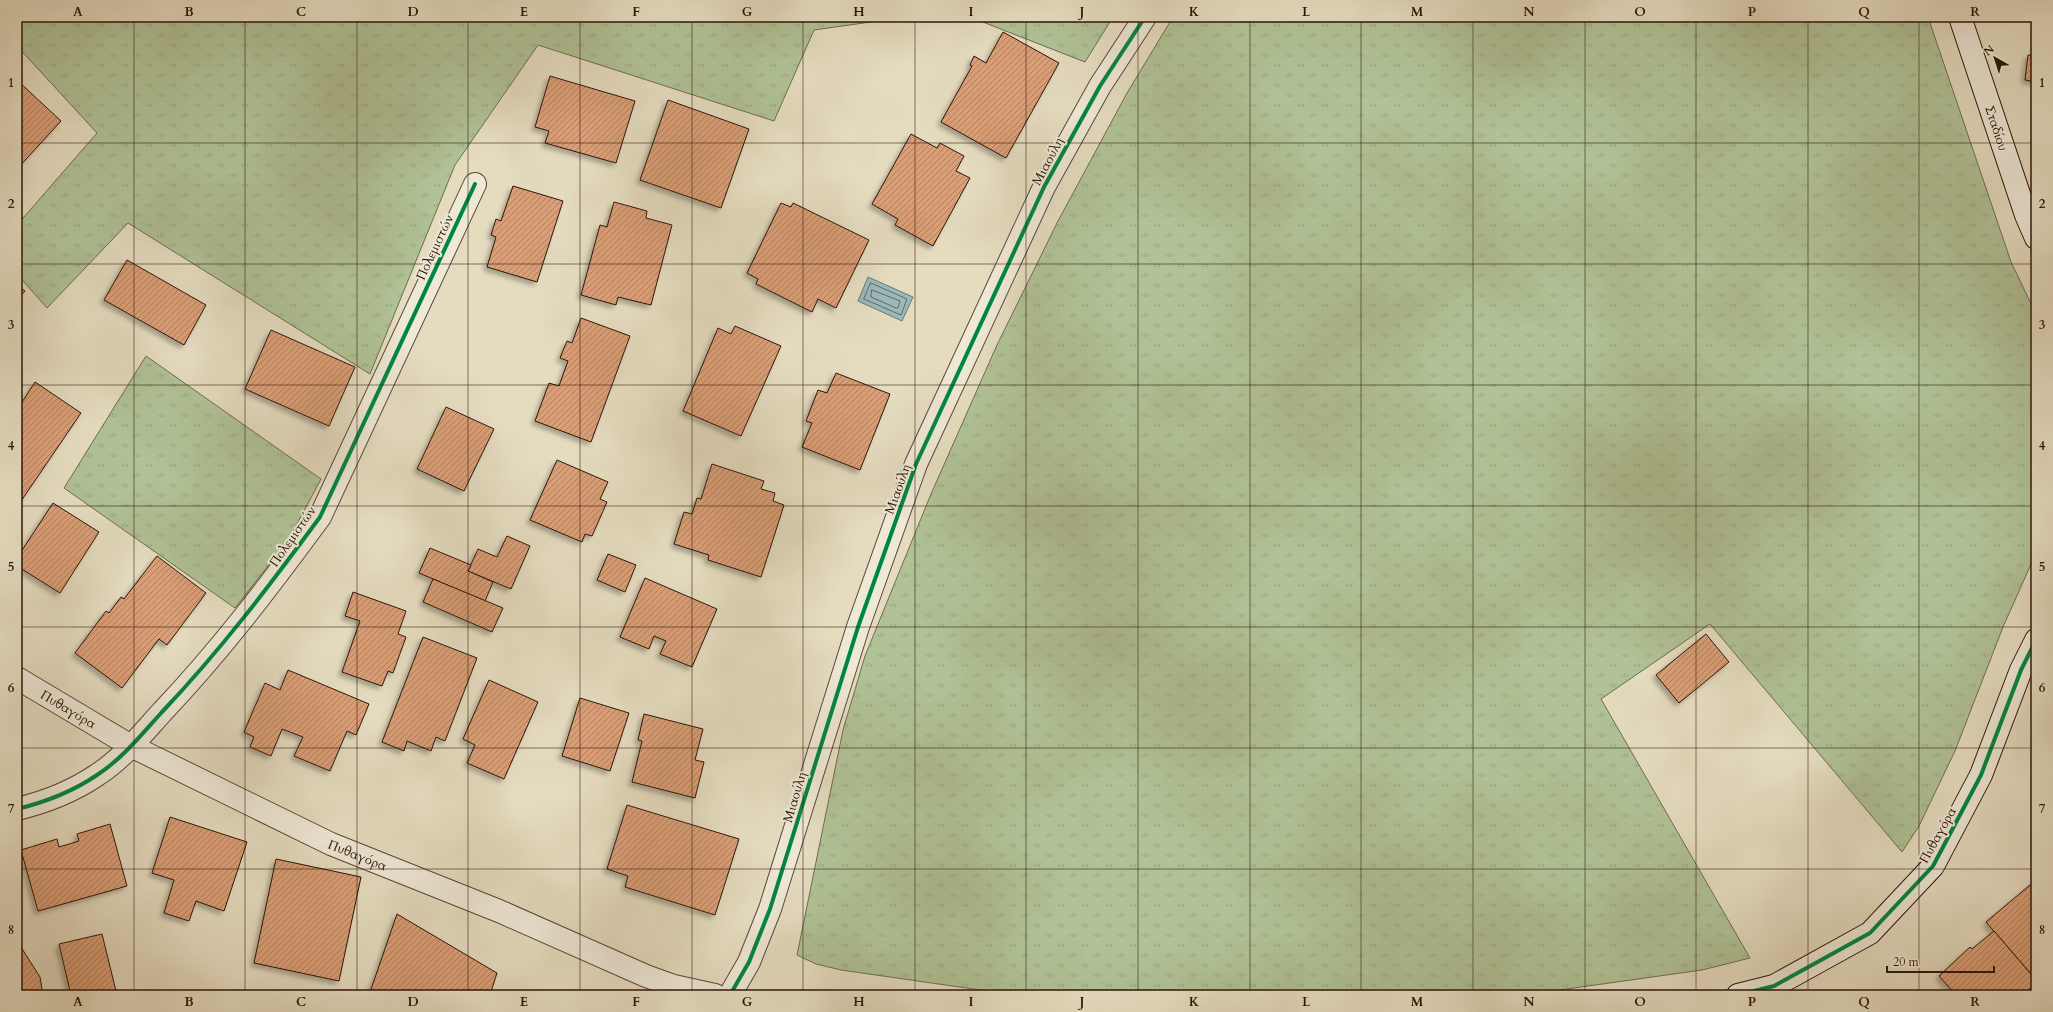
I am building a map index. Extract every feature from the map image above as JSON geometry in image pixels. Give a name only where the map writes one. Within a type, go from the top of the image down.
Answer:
[{"type":"street","name":"Μιαούλη","points":[[730,995],[749,962],[770,910],[858,627],[916,464],[1044,187],[1100,86],[1145,17]]},
{"type":"street","name":"Σταδίου","points":[[1960,17],[2021,201],[2036,238]]},
{"type":"street","name":"Πολεμιστών","points":[[17,809],[45,802],[69,792],[98,775],[132,746],[226,640],[320,517],[475,184]]},
{"type":"street","name":"Πυθαγόρα","points":[[1738,995],[1776,990],[1870,933],[1933,866],[1981,775],[2021,670],[2036,640]]},
{"type":"street","name":"Πυθαγόρα","points":[[17,678],[132,746],[331,844],[499,911],[646,976],[681,988],[715,995]]},
{"type":"green space","points":[[17,17],[906,17],[814,30],[774,121],[538,45],[455,165],[370,374],[128,223],[47,308],[17,274],[17,225],[97,133],[17,46]]},
{"type":"green space","points":[[970,17],[1113,17],[1085,62]]},
{"type":"green space","points":[[1173,17],[1928,17],[2011,262],[2036,314],[2036,553],[2003,627],[1955,751],[1919,826],[1902,852],[1710,624],[1601,699],[1750,958],[1702,970],[1524,995],[1015,995],[841,970],[816,964],[797,955],[843,730],[865,656],[931,494],[997,345],[1058,221],[1127,93]]},
{"type":"green space","points":[[146,356],[321,479],[289,539],[235,608],[64,488]]},
{"type":"water","points":[[868,277],[913,297],[902,321],[858,301]]},
{"type":"building","points":[[1003,32],[1059,63],[1006,158],[941,122],[972,66],[970,65],[974,56],[986,63]]},
{"type":"building","points":[[2028,55],[2036,55],[2036,82],[2025,80]]},
{"type":"building","points":[[550,76],[635,101],[616,163],[545,143],[549,131],[535,127]]},
{"type":"building","points":[[17,80],[61,121],[17,169]]},
{"type":"building","points":[[668,100],[749,129],[721,208],[640,180]]},
{"type":"building","points":[[911,134],[937,148],[940,143],[964,156],[956,171],[970,178],[933,246],[895,225],[898,219],[872,204]]},
{"type":"building","points":[[513,186],[563,201],[537,282],[487,267],[496,237],[491,235],[496,219],[501,221]]},
{"type":"building","points":[[614,202],[647,211],[646,218],[672,225],[651,305],[618,297],[616,305],[581,295],[600,225],[607,227]]},
{"type":"building","points":[[781,203],[791,207],[793,203],[869,240],[836,308],[818,299],[812,312],[756,284],[758,279],[747,273]]},
{"type":"building","points":[[127,260],[206,305],[184,345],[104,300]]},
{"type":"building","points":[[17,285],[25,291],[17,300]]},
{"type":"building","points":[[581,318],[630,336],[591,442],[535,421],[549,383],[559,386],[568,361],[560,358],[567,341],[572,343]]},
{"type":"building","points":[[735,326],[781,346],[741,436],[683,411],[718,328],[731,334]]},
{"type":"building","points":[[271,330],[355,367],[329,426],[245,389]]},
{"type":"building","points":[[836,373],[890,394],[860,470],[802,447],[812,423],[806,421],[818,390],[827,393]]},
{"type":"building","points":[[35,382],[81,413],[17,507],[17,410]]},
{"type":"building","points":[[446,407],[494,429],[464,491],[417,469]]},
{"type":"building","points":[[557,460],[608,482],[600,499],[607,502],[592,536],[585,534],[582,542],[530,520]]},
{"type":"building","points":[[712,464],[764,481],[761,489],[775,493],[773,501],[784,505],[761,577],[708,560],[709,555],[674,544],[684,512],[692,514],[697,498],[701,499]]},
{"type":"building","points":[[53,503],[99,532],[60,593],[17,566],[17,558]]},
{"type":"building","points":[[507,536],[530,546],[511,589],[468,571],[478,549],[497,557]]},
{"type":"building","points":[[430,548],[471,565],[468,571],[493,582],[485,601],[419,573]]},
{"type":"building","points":[[608,554],[636,565],[625,592],[597,580]]},
{"type":"building","points":[[157,556],[206,593],[167,645],[159,639],[122,688],[75,653],[106,611],[109,613],[121,597],[124,599]]},
{"type":"building","points":[[645,578],[717,609],[692,667],[660,654],[666,641],[654,636],[649,649],[620,637]]},
{"type":"building","points":[[433,579],[503,608],[492,632],[423,602]]},
{"type":"building","points":[[353,592],[406,611],[398,634],[406,637],[393,673],[388,671],[382,686],[342,672],[360,621],[345,616]]},
{"type":"building","points":[[1706,634],[1729,662],[1679,703],[1656,675]]},
{"type":"building","points":[[423,637],[477,658],[445,741],[436,737],[431,751],[407,741],[404,751],[382,742]]},
{"type":"building","points":[[288,670],[369,704],[356,735],[347,731],[330,771],[294,756],[303,737],[282,729],[271,756],[250,747],[254,737],[244,732],[265,683],[280,690]]},
{"type":"building","points":[[489,680],[538,702],[504,779],[467,763],[475,745],[463,739]]},
{"type":"building","points":[[580,698],[629,713],[610,771],[562,756]]},
{"type":"building","points":[[644,714],[703,729],[695,760],[704,762],[695,798],[632,782],[642,741],[638,740]]},
{"type":"building","points":[[627,805],[739,839],[715,915],[625,887],[628,876],[607,869]]},
{"type":"building","points":[[170,817],[247,842],[224,911],[196,901],[189,921],[164,913],[174,880],[152,873]]},
{"type":"building","points":[[110,824],[127,886],[38,911],[21,850],[57,839],[59,847],[79,841],[77,834]]},
{"type":"building","points":[[276,859],[361,877],[339,981],[254,963]]},
{"type":"building","points":[[2036,880],[2036,970],[2031,974],[1986,922]]},
{"type":"building","points":[[397,914],[497,973],[490,995],[369,995]]},
{"type":"building","points":[[1994,931],[2036,980],[2036,983],[2022,995],[1956,995],[1939,976],[1970,947],[1972,949]]},
{"type":"building","points":[[102,934],[116,991],[101,995],[71,995],[59,944]]},
{"type":"building","points":[[19,944],[40,977],[43,995],[17,995],[17,945]]},
{"type":"cycle path","points":[[730,995],[749,962],[770,909],[858,627],[916,464],[1044,187],[1100,86],[1145,17]]},
{"type":"cycle path","points":[[17,809],[48,800],[68,791],[88,781],[115,762],[204,665],[263,592],[320,517],[475,184]]},
{"type":"cycle path","points":[[1738,995],[1774,986],[1870,933],[1933,866],[1981,775],[2021,670],[2036,640]]}]
